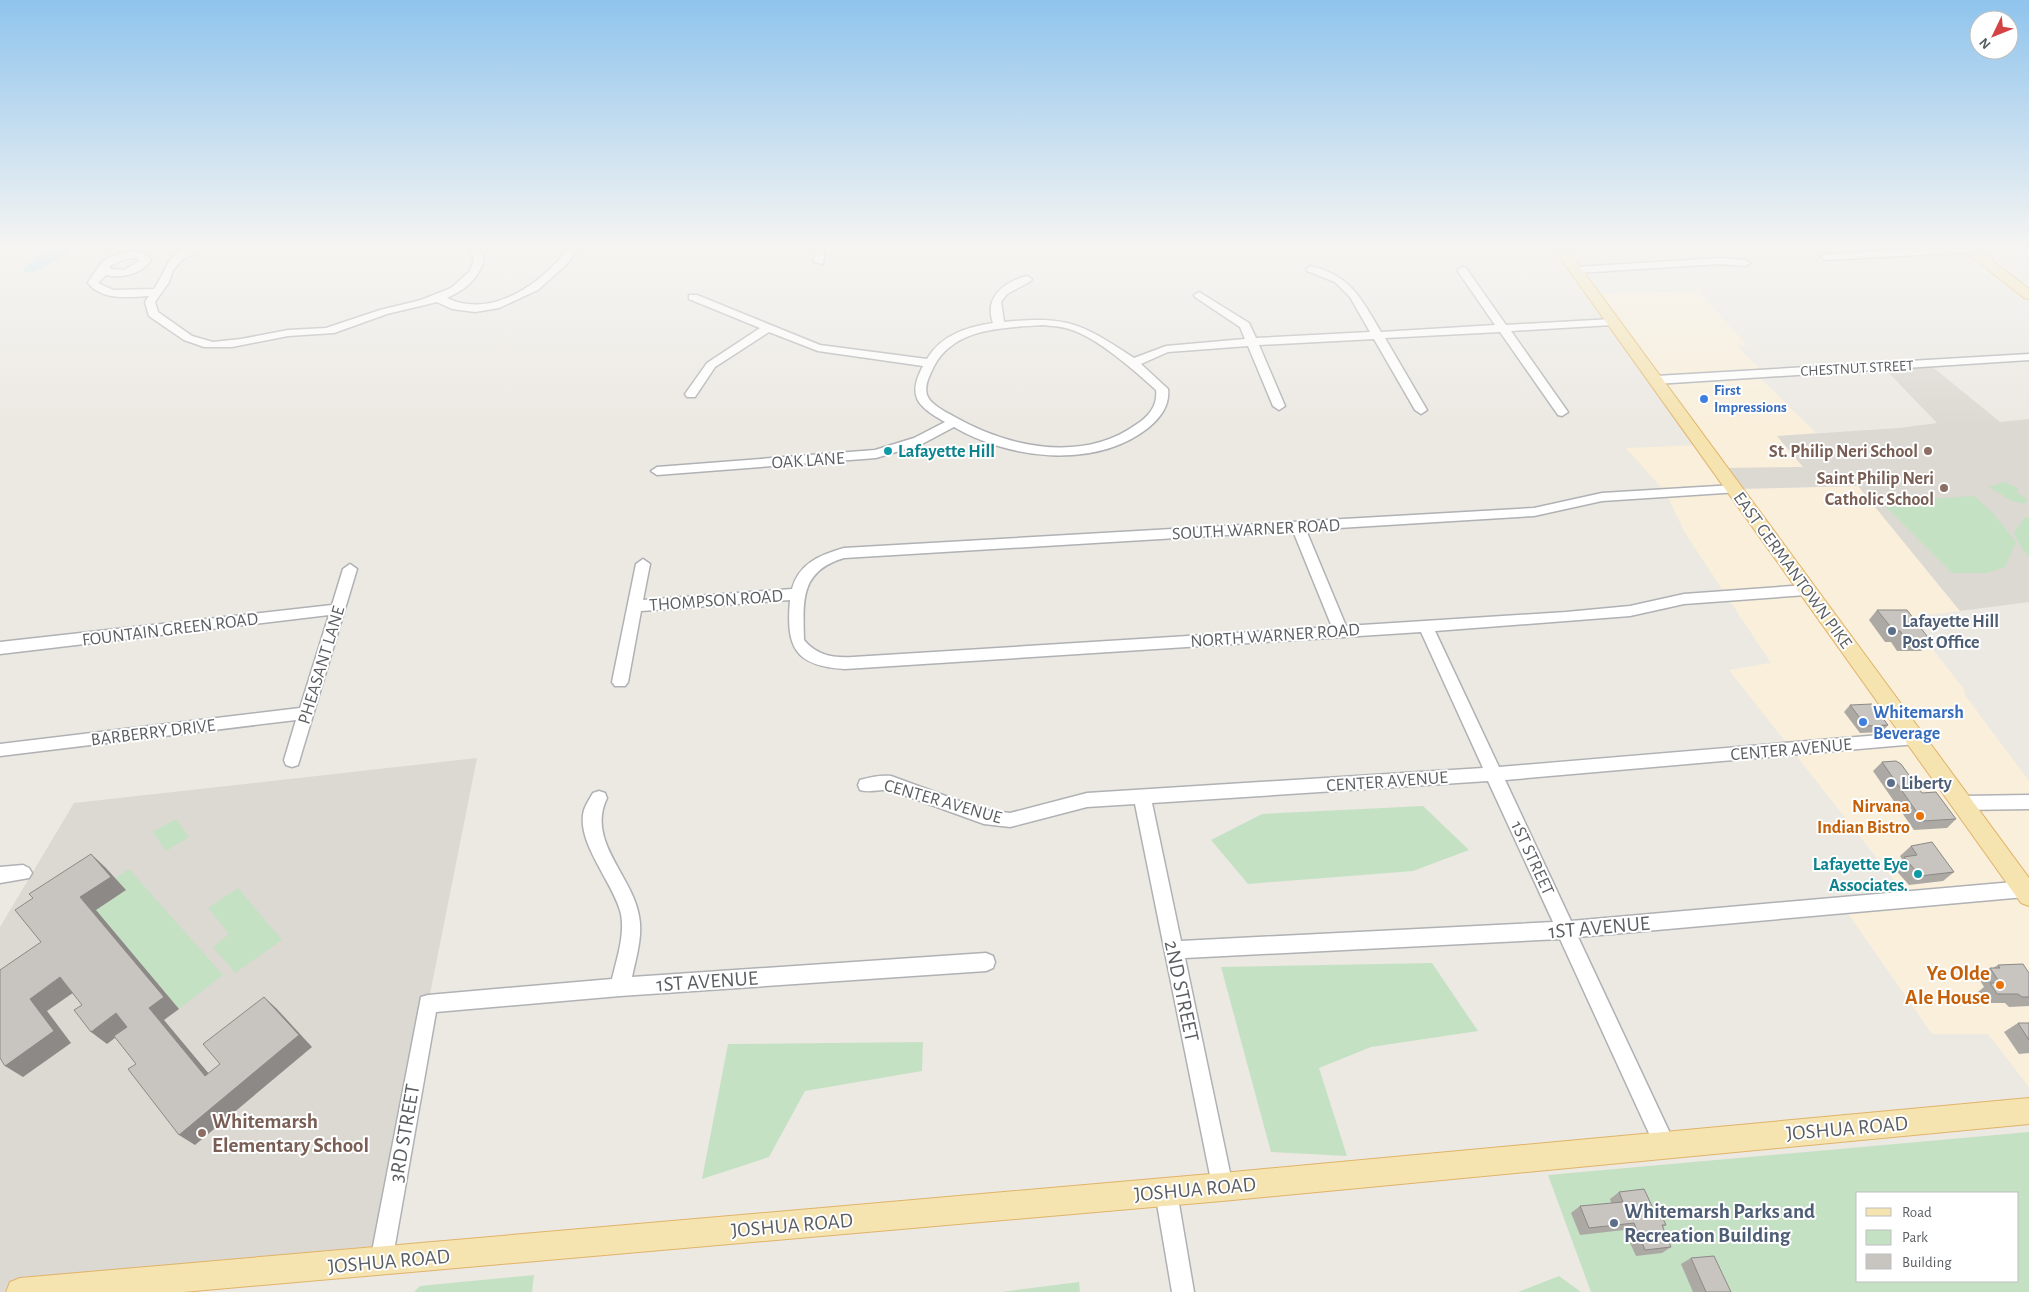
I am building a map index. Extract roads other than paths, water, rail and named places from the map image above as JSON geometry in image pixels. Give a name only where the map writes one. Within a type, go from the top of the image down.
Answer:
[{"type":"main road","name":"EAST GERMANTOWN PIKE","points":[[1600,305],[2027,892]]},
{"type":"main road","name":"JOSHUA ROAD","points":[[20,1292],[1222,1187],[2029,1111]]},
{"type":"street","points":[[151,305],[153,314],[171,324],[180,335],[190,341],[212,345],[239,343],[291,333],[327,331],[354,325],[382,313],[411,305]]},
{"type":"street","points":[[453,305],[459,308],[472,309],[493,305]]},
{"type":"street","points":[[713,305],[824,350],[930,363]]},
{"type":"street","points":[[994,305],[993,309],[1000,326]]},
{"type":"street","points":[[1217,305],[1241,321],[1249,332],[1279,406]]},
{"type":"street","points":[[1358,305],[1421,410]]},
{"type":"street","points":[[1487,305],[1562,412]]},
{"type":"street","points":[[1042,322],[1072,326],[1089,334],[1133,363],[1162,389],[1162,402],[1155,415],[1139,429],[1113,442],[1079,450],[1032,450],[988,439],[953,422],[925,403],[921,397],[920,381],[938,350],[951,340],[970,332],[1000,326],[1042,322]]},
{"type":"street","points":[[1133,363],[1157,352],[1180,347],[1252,341],[1504,330],[1612,322]]},
{"type":"street","points":[[691,394],[711,365],[768,328]]},
{"type":"street","name":"CHESTNUT STREET","points":[[1656,380],[2029,358]]},
{"type":"street","name":"OAK LANE","points":[[657,471],[876,454],[918,441],[953,422]]},
{"type":"street","name":"SOUTH WARNER ROAD","points":[[797,594],[804,574],[810,567],[826,558],[844,553],[1534,512],[1602,497],[1734,490]]},
{"type":"street","points":[[1298,526],[1342,631]]},
{"type":"street","name":"THOMPSON ROAD","points":[[620,682],[643,564]]},
{"type":"street","name":"PHEASANT LANE","points":[[292,760],[350,569]]},
{"type":"street","name":"NORTH WARNER ROAD","points":[[797,594],[797,640],[816,657],[840,664],[1566,617],[1630,611],[1684,599],[1806,590]]},
{"type":"street","name":"THOMPSON ROAD","points":[[635,606],[797,594]]},
{"type":"street","name":"FOUNTAIN GREEN ROAD","points":[[0,648],[339,609]]},
{"type":"street","name":"1ST STREET","points":[[1426,625],[1665,1146]]},
{"type":"street","name":"BARBERRY DRIVE","points":[[0,750],[306,713]]},
{"type":"street","name":"CENTER AVENUE","points":[[866,785],[880,782],[891,783],[984,817],[1010,820],[1074,802],[1493,774],[1916,738]]},
{"type":"street","name":"2ND STREET","points":[[1142,796],[1222,1187]]},
{"type":"street","points":[[598,798],[593,804],[591,812],[598,845],[623,891],[630,914],[631,927],[620,987]]},
{"type":"street","points":[[1963,803],[2029,802]]},
{"type":"street","points":[[0,875],[23,873]]},
{"type":"street","name":"1ST AVENUE","points":[[1173,950],[1566,930],[2027,892]]},
{"type":"street","name":"1ST AVENUE","points":[[428,1004],[620,987],[986,962]]},
{"type":"street","name":"3RD STREET","points":[[380,1262],[428,1004]]},
{"type":"street","points":[[1166,1192],[1182,1292]]},
{"type":"place","name":"First Impressions","points":[[1704,399]]},
{"type":"place","name":"Lafayette Hill","points":[[888,451]]},
{"type":"place","name":"St. Philip Neri School","points":[[1928,451]]},
{"type":"place","name":"Saint Philip Neri Catholic School","points":[[1944,488]]},
{"type":"place","name":"Lafayette Hill Post Office","points":[[1892,631]]},
{"type":"place","name":"Whitemarsh Beverage","points":[[1863,722]]},
{"type":"place","name":"Liberty","points":[[1891,783]]},
{"type":"place","name":"Nirvana Indian Bistro","points":[[1920,816]]},
{"type":"place","name":"Lafayette Eye Associates.","points":[[1918,874]]},
{"type":"place","name":"Ye Olde Ale House","points":[[2000,985]]},
{"type":"place","name":"Whitemarsh Elementary School","points":[[202,1133]]},
{"type":"place","name":"Whitemarsh Parks and Recreation Building","points":[[1614,1223]]}]
